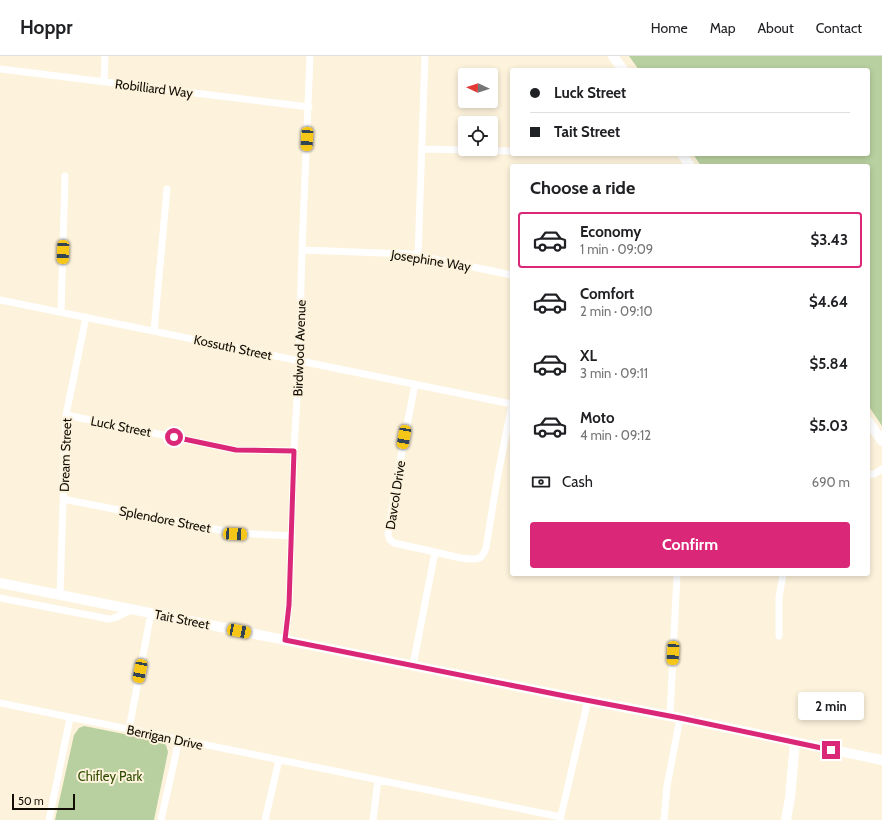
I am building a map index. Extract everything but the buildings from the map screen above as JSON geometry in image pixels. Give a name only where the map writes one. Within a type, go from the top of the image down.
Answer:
[{"type":"street","points":[[104,81],[106,56]]},
{"type":"street","name":"Birdwood Avenue","points":[[285,640],[289,605],[292,536],[310,56]]},
{"type":"street","points":[[418,256],[425,56]]},
{"type":"street","points":[[613,56],[622,68]]},
{"type":"street","name":"Robilliard Way","points":[[0,68],[309,107]]},
{"type":"street","points":[[422,148],[510,151]]},
{"type":"street","points":[[61,312],[65,176]]},
{"type":"street","points":[[154,331],[167,189]]},
{"type":"street","name":"Josephine Way","points":[[302,250],[399,253],[510,275]]},
{"type":"street","name":"Kossuth Street","points":[[0,300],[510,404]]},
{"type":"street","name":"Dream Street","points":[[60,595],[66,415],[86,317]]},
{"type":"street","name":"Davcol Drive","points":[[415,384],[402,452],[389,536],[390,541],[396,544],[435,552]]},
{"type":"street","points":[[413,665],[435,552],[472,559],[479,558],[483,555],[486,548],[498,474],[510,414]]},
{"type":"street","name":"Luck Street","points":[[66,415],[236,450],[294,451]]},
{"type":"street","points":[[870,424],[882,441]]},
{"type":"street","points":[[870,475],[882,469]]},
{"type":"street","name":"Splendore Street","points":[[63,499],[235,534],[292,536]]},
{"type":"street","points":[[664,820],[675,717],[677,576]]},
{"type":"street","points":[[779,636],[779,598],[782,576]]},
{"type":"street","name":"Tait Street","points":[[0,583],[675,717],[882,760]]},
{"type":"street","points":[[0,598],[109,620],[133,610]]},
{"type":"street","points":[[129,729],[151,613]]},
{"type":"street","points":[[561,819],[588,700]]},
{"type":"street","name":"Berrigan Drive","points":[[0,704],[330,770],[561,819]]},
{"type":"street","points":[[49,820],[70,718]]},
{"type":"street","points":[[161,820],[179,740]]},
{"type":"street","points":[[786,820],[790,798],[795,742]]},
{"type":"street","points":[[265,820],[279,760]]},
{"type":"street","points":[[373,820],[378,780]]},
{"type":"green space","points":[[629,56],[882,56],[882,426],[870,408],[870,164],[700,164],[694,156],[870,156],[870,68],[638,68]]},
{"type":"green space","name":"Chifley Park","points":[[84,726],[159,741],[166,745],[168,752],[154,820],[55,820],[74,735],[79,728]]},
{"type":"route","points":[[174,437],[236,450],[294,451],[289,605],[285,640],[680,718],[831,750]]}]
